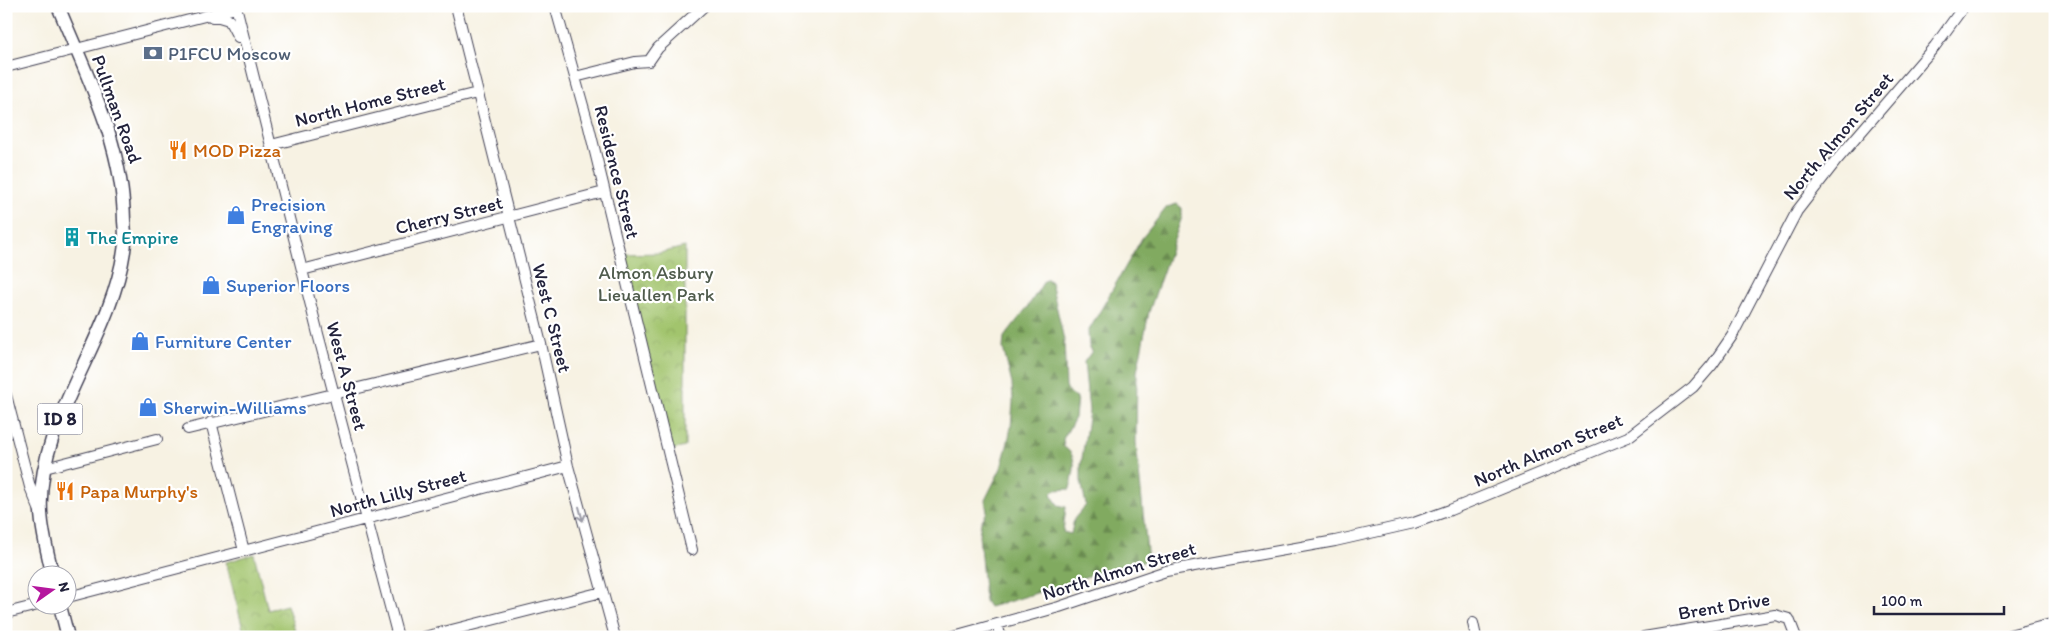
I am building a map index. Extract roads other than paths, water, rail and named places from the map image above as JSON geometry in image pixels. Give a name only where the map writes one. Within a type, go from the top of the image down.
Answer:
[{"type":"highway","points":[[2010,637],[2055,625]]},
{"type":"main road","name":"Pullman Road","points":[[41,513],[45,468],[56,429],[101,332],[116,290],[125,250],[123,185],[117,156],[101,108],[58,6]]},
{"type":"main road","name":"ID 8","points":[[41,513],[51,566]]},
{"type":"main road","points":[[63,616],[68,637]]},
{"type":"street","name":"West C Street","points":[[456,6],[541,344],[568,466],[616,637]]},
{"type":"street","name":"Residence Street","points":[[555,6],[604,192],[692,550]]},
{"type":"street","points":[[575,77],[635,62],[649,61],[658,48],[704,6]]},
{"type":"street","name":"North Almon Street","points":[[950,637],[1059,607],[1166,571],[1335,541],[1414,523],[1628,437],[1693,387],[1712,366],[1732,336],[1797,211],[1836,161],[1934,46],[1964,6]]},
{"type":"street","points":[[6,67],[236,7]]},
{"type":"street","name":"West A Street","points":[[236,7],[334,395],[398,637]]},
{"type":"street","points":[[187,21],[219,16],[229,20],[234,28],[256,90]]},
{"type":"street","name":"North Home Street","points":[[271,145],[478,92]]},
{"type":"street","name":"Cherry Street","points":[[302,270],[604,192]]},
{"type":"street","points":[[188,429],[541,344]]},
{"type":"street","points":[[6,395],[30,487],[41,513]]},
{"type":"street","points":[[211,422],[240,552]]},
{"type":"street","points":[[45,468],[157,439]]},
{"type":"street","name":"North Lilly Street","points":[[78,594],[568,466]]},
{"type":"street","points":[[424,637],[602,592]]},
{"type":"street","points":[[6,613],[28,608]]},
{"type":"street","name":"Brent Drive","points":[[1644,637],[1775,615],[1789,619],[1796,637]]},
{"type":"street","points":[[1473,623],[1476,637]]},
{"type":"street","points":[[998,625],[1001,637]]},
{"type":"place","name":"P1FCU Moscow","points":[[153,53]]},
{"type":"place","name":"MOD Pizza","points":[[178,150]]},
{"type":"place","name":"Precision Engraving","points":[[236,215]]},
{"type":"place","name":"The Empire","points":[[72,237]]},
{"type":"place","name":"Superior Floors","points":[[211,285]]},
{"type":"place","name":"Furniture Center","points":[[140,341]]},
{"type":"place","name":"Sherwin-Williams","points":[[148,407]]},
{"type":"place","name":"Papa Murphy's","points":[[65,491]]},
{"type":"park label","name":"Almon Asbury Lieuallen Park","points":[[656,283]]}]
